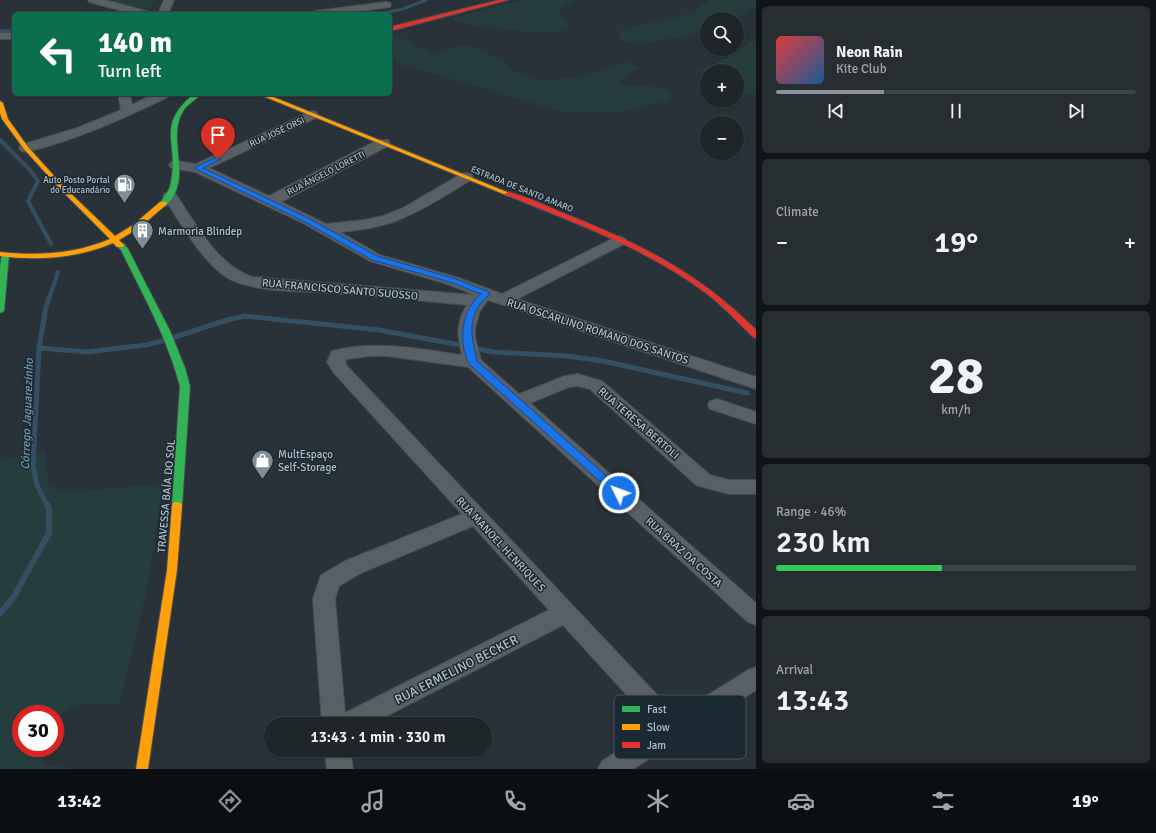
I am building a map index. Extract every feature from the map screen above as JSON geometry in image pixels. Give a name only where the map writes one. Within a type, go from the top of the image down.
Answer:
[{"type":"street","points":[[93,0],[138,12]]},
{"type":"street","points":[[164,12],[169,0]]},
{"type":"street","points":[[392,28],[505,0]]},
{"type":"street","points":[[331,12],[386,5]]},
{"type":"street","points":[[0,36],[12,36]]},
{"type":"street","points":[[124,96],[127,112]]},
{"type":"street","points":[[26,148],[82,131],[160,96]]},
{"type":"street","points":[[0,311],[2,254],[30,256],[71,252],[115,240],[147,218],[170,196],[176,173],[175,134],[178,118],[180,112],[196,96]]},
{"type":"street","name":"ESTRADA DE SANTO AMARO","points":[[266,96],[466,177],[654,256],[684,274],[727,308],[756,335]]},
{"type":"street","name":"TRAVESSA BAÍA DO SOL","points":[[0,103],[8,124],[26,148],[64,189],[124,249],[172,346],[181,369],[185,386],[172,570],[142,769]]},
{"type":"street","name":"RUA JOSÉ ORSI","points":[[198,168],[312,115]]},
{"type":"street","name":"RUA ÂNGELO LORETTI","points":[[269,202],[383,143]]},
{"type":"street","name":"RUA OSCARLINO ROMANO DOS SANTOS","points":[[176,165],[198,168],[324,229],[375,258],[446,278],[482,297],[503,300],[756,383]]},
{"type":"street","points":[[324,229],[359,225],[389,219],[466,177]]},
{"type":"street","name":"RUA FRANCISCO SANTO SUOSSO","points":[[170,196],[185,219],[216,259],[230,272],[249,281],[259,283],[482,297]]},
{"type":"street","points":[[503,300],[619,241]]},
{"type":"street","points":[[471,351],[466,335],[467,326],[470,316],[482,297]]},
{"type":"street","name":"RUA MANOEL HENRIQUES","points":[[471,351],[425,355],[354,351],[338,355],[336,362],[340,369],[641,695]]},
{"type":"street","name":"RUA BRAZ DA COSTA","points":[[471,351],[518,401],[756,616]]},
{"type":"street","name":"RUA TERESA BERTOLI","points":[[518,401],[565,382],[578,380],[596,385],[703,480],[710,483],[741,489],[756,487]]},
{"type":"street","points":[[717,405],[756,418]]},
{"type":"street","points":[[333,717],[324,599],[329,581],[353,567],[476,517]]},
{"type":"street","name":"RUA ERMELINO BECKER","points":[[361,717],[565,614]]},
{"type":"street","points":[[728,695],[756,677]]},
{"type":"street","points":[[338,757],[340,769]]},
{"type":"street","points":[[611,769],[627,759]]},
{"type":"green space","points":[[106,0],[156,0],[150,7],[143,10]]},
{"type":"green space","points":[[522,0],[576,0],[558,9],[571,27],[562,31],[533,33],[474,26],[456,21],[452,18]]},
{"type":"green space","points":[[709,0],[756,0],[756,8],[744,14],[744,12],[700,12],[700,32],[693,35],[637,44],[618,39],[621,30],[692,13]]},
{"type":"green space","points":[[392,34],[394,34],[433,54],[460,46],[470,46],[504,60],[513,71],[546,81],[588,75],[622,63],[631,63],[639,67],[619,82],[628,86],[660,87],[674,94],[670,100],[641,108],[616,112],[566,113],[392,62]]},
{"type":"green space","points":[[756,40],[756,95],[744,94],[744,64],[713,64],[729,56],[744,56],[744,46]]},
{"type":"green space","points":[[46,451],[48,485],[68,492],[163,484],[149,580],[120,704],[76,705],[64,712],[64,705],[12,705],[12,757],[42,757],[44,765],[79,769],[0,769],[0,460]]},
{"type":"waterway","points":[[389,12],[403,9],[426,0]]},
{"type":"waterway","points":[[0,31],[12,30]]},
{"type":"waterway","name":"Córrego Jaguarezinho","points":[[0,140],[30,170],[38,181],[28,201],[51,244]]},
{"type":"waterway","name":"Córrego Jaguarezinho","points":[[50,296],[58,272]]},
{"type":"waterway","name":"Córrego Jaguarezinho","points":[[39,348],[46,307],[50,295]]},
{"type":"waterway","points":[[172,338],[227,320],[245,316],[379,330],[465,346]]},
{"type":"waterway","points":[[39,348],[87,352],[146,345],[165,340]]},
{"type":"waterway","name":"Córrego Jaguarezinho","points":[[39,348],[33,466],[37,485],[47,505]]},
{"type":"waterway","points":[[473,348],[493,352],[567,356],[603,361],[747,393]]},
{"type":"waterway","name":"Córrego Jaguarezinho","points":[[0,613],[13,598],[49,533],[49,509],[47,504]]},
{"type":"traffic: fast","points":[[163,204],[171,194],[175,183],[175,122],[180,111],[196,96]]},
{"type":"traffic: fast","points":[[120,245],[124,249],[167,333],[185,386],[177,506]]},
{"type":"traffic: fast","points":[[0,311],[5,255]]},
{"type":"traffic: slow","points":[[266,96],[508,194]]},
{"type":"traffic: slow","points":[[0,103],[5,119],[26,148],[63,189],[120,245]]},
{"type":"traffic: slow","points":[[0,254],[14,256],[44,256],[76,252],[105,244],[130,231],[163,204]]},
{"type":"traffic: slow","points":[[142,769],[172,570],[177,506]]},
{"type":"traffic: jam","points":[[392,28],[505,0]]},
{"type":"traffic: jam","points":[[508,194],[608,234],[656,258],[709,292],[756,335]]},
{"type":"place","name":"Auto Posto Portal do Educandário","points":[[125,204]]},
{"type":"place","name":"Marmoria Blindep","points":[[142,250]]},
{"type":"place","name":"MultEspaço Self-Storage","points":[[263,480]]},
{"type":"route","points":[[218,159],[198,168],[306,219],[375,258],[453,281],[486,294],[477,301],[467,326],[466,335],[473,362],[619,493]]}]
